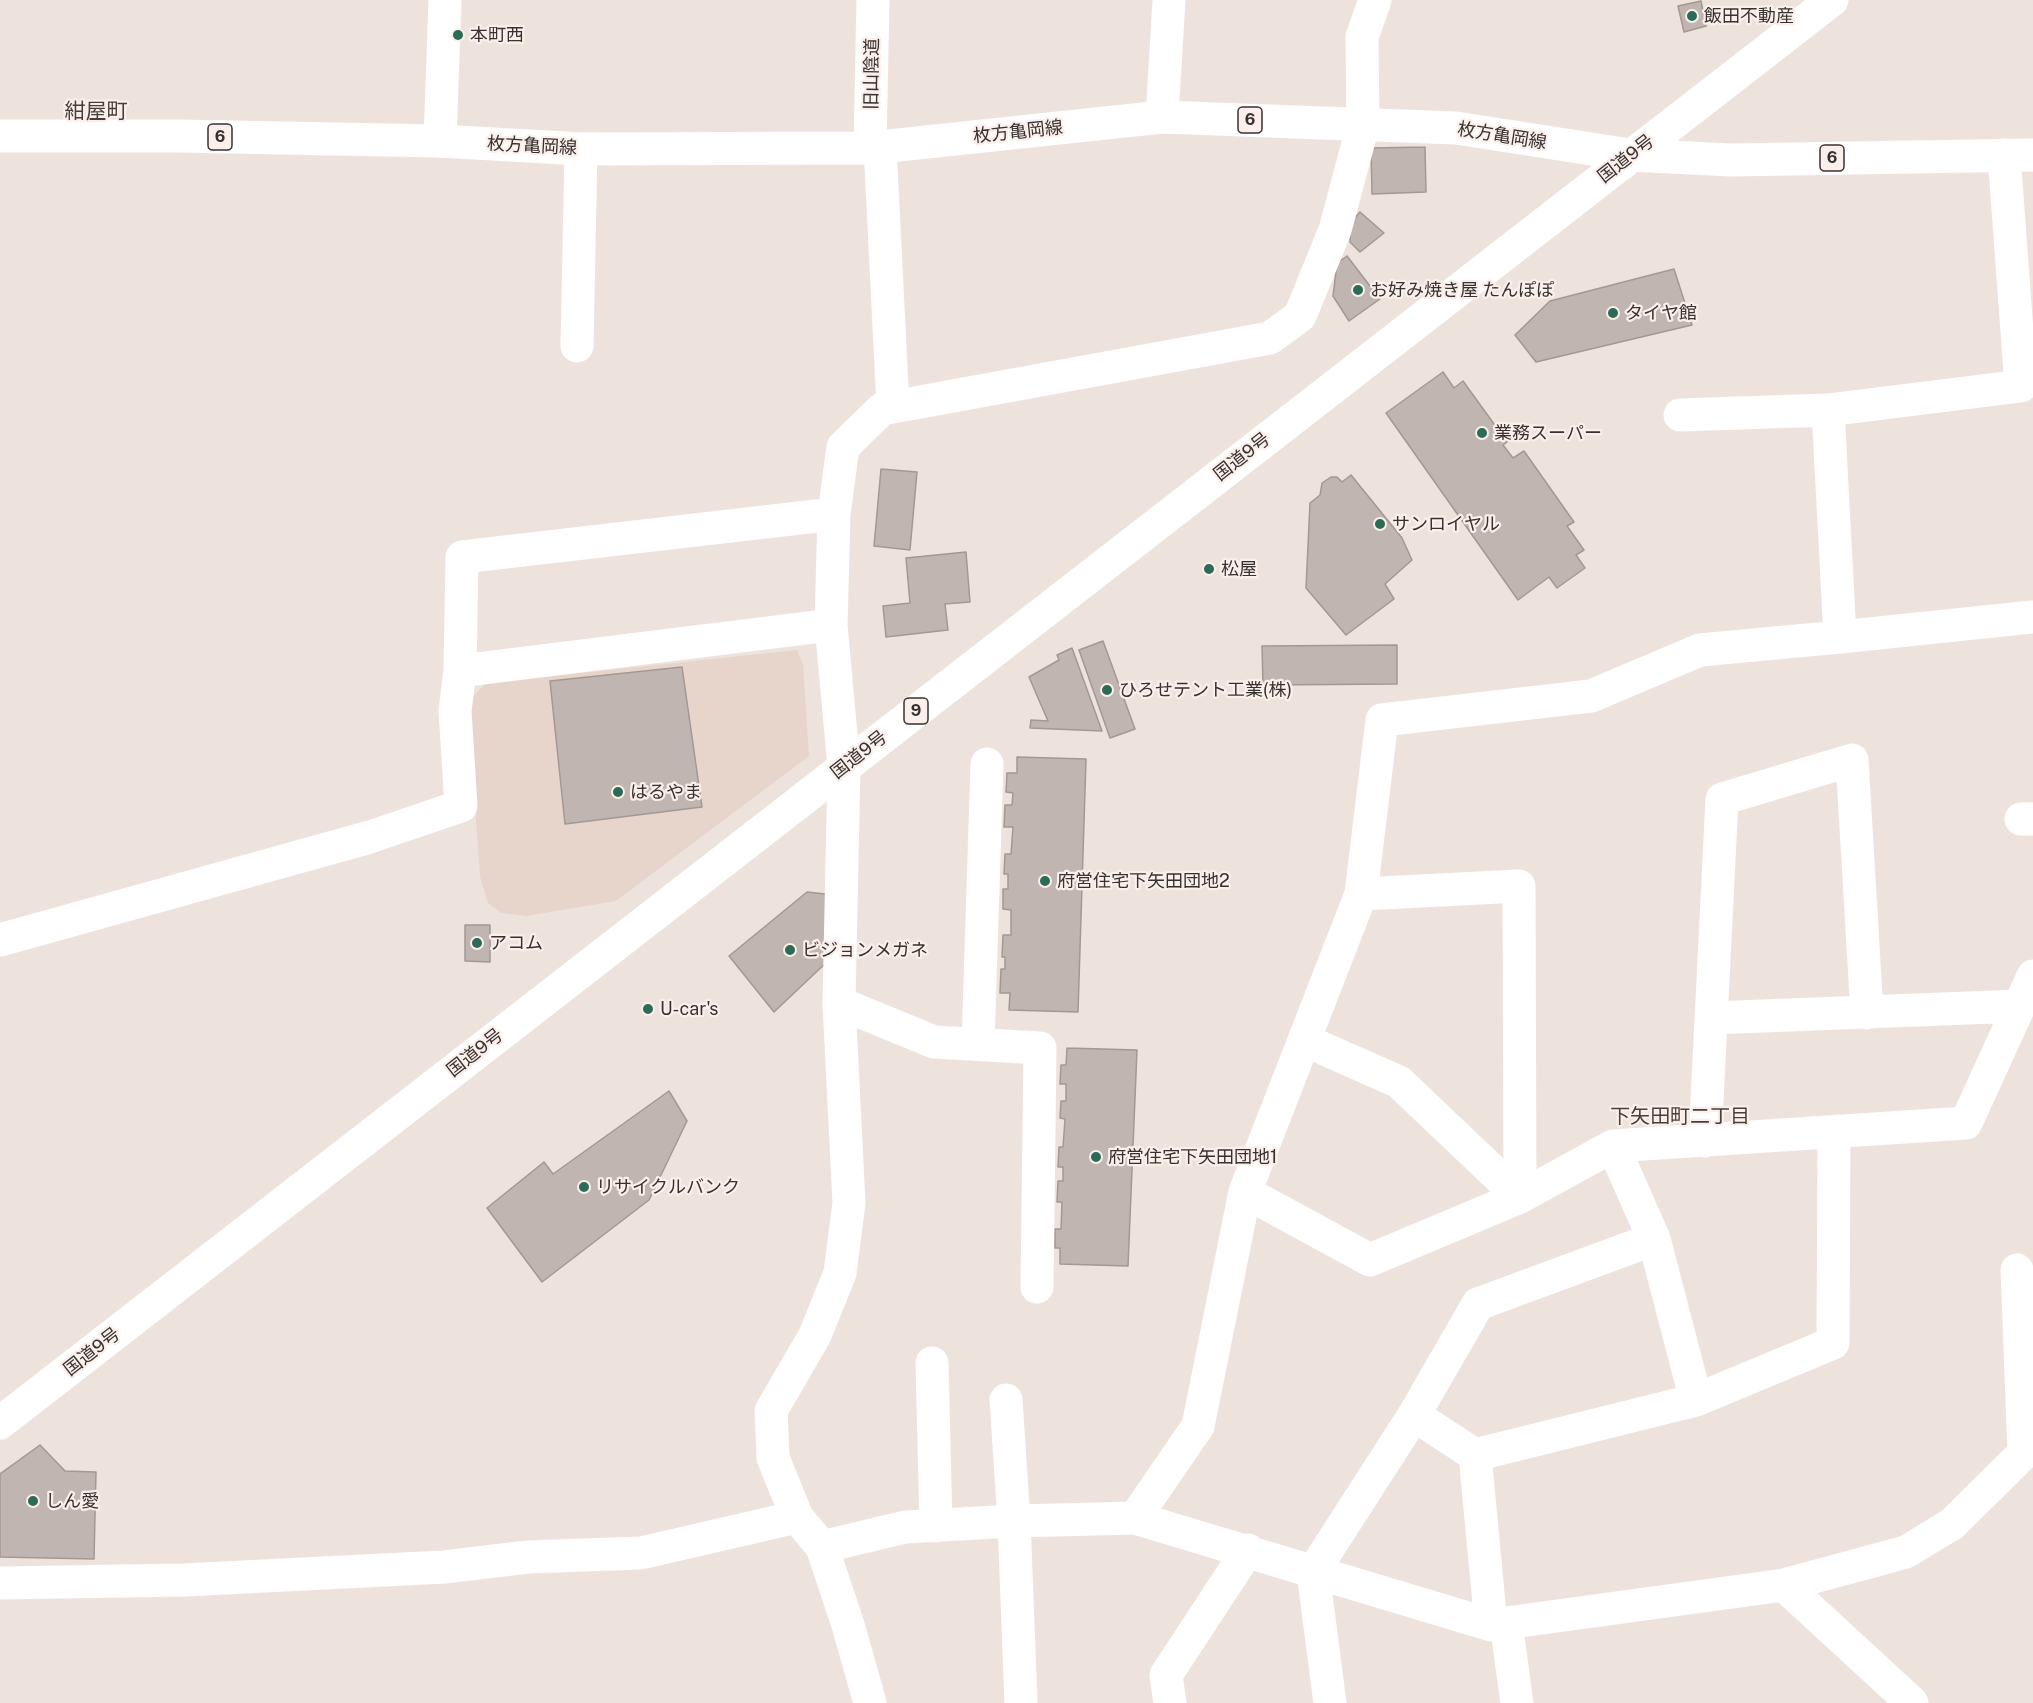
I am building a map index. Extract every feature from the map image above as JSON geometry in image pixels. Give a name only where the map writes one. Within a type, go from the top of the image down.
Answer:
[{"type":"main road","points":[[440,141],[445,0]]},
{"type":"main road","name":"旧山陰道","points":[[873,0],[875,147],[893,407]]},
{"type":"main road","points":[[1162,117],[1169,0]]},
{"type":"main road","points":[[870,1703],[848,1625],[822,1547],[797,1517],[773,1458],[771,1411],[815,1335],[840,1273],[849,1203],[839,1003],[844,766],[831,625],[834,514],[843,447],[882,409],[1270,338],[1300,316],[1335,230],[1363,125],[1362,37],[1375,0]]},
{"type":"main road","name":"国道9号","points":[[5,1410],[844,766],[1832,0]]},
{"type":"main road","name":"枚方亀岡線","points":[[0,136],[178,136],[440,141],[581,149],[875,147],[1162,117],[1456,128],[1630,155],[1731,160],[2018,155]]},
{"type":"main road","points":[[577,346],[581,149]]},
{"type":"main road","points":[[1680,415],[1828,410],[2021,386],[2018,155]]},
{"type":"main road","points":[[1828,410],[1840,637]]},
{"type":"main road","points":[[2,933],[370,837],[461,806],[455,711],[460,671],[462,557],[834,514]]},
{"type":"main road","points":[[1135,1518],[1198,1426],[1245,1192],[1361,894],[1382,720],[1591,696],[1700,650],[2033,617]]},
{"type":"main road","points":[[460,671],[831,625]]},
{"type":"main road","points":[[1705,1140],[1722,799],[1852,760],[1868,1014]]},
{"type":"main road","points":[[978,1044],[987,764]]},
{"type":"main road","points":[[1361,894],[1519,886],[1520,1197]]},
{"type":"main road","points":[[1245,1192],[1370,1260],[1520,1197],[1614,1146],[1966,1123],[2033,976]]},
{"type":"main road","points":[[839,1003],[934,1042],[1040,1048],[1037,1287]]},
{"type":"main road","points":[[1712,1018],[1868,1014],[2019,1006]]},
{"type":"main road","points":[[1304,1040],[1399,1082],[1520,1197]]},
{"type":"main road","points":[[1414,1415],[1475,1455],[1696,1400],[1833,1343],[1834,1132]]},
{"type":"main road","points":[[1614,1146],[1653,1239],[1696,1400]]},
{"type":"main road","points":[[1329,1703],[1313,1572],[1414,1415],[1478,1304],[1653,1239]]},
{"type":"main road","points":[[822,1547],[905,1527],[1135,1518],[1248,1550],[1313,1572],[1499,1624],[1784,1585],[1906,1552],[1952,1524],[2028,1449],[2016,1270]]},
{"type":"main road","points":[[932,1363],[936,1526]]},
{"type":"main road","points":[[1006,1400],[1014,1521],[1021,1703]]},
{"type":"main road","points":[[1475,1455],[1499,1624],[1517,1703]]},
{"type":"main road","points":[[0,1583],[184,1580],[444,1568],[528,1557],[641,1554],[797,1517]]},
{"type":"main road","points":[[1170,1703],[1166,1675],[1248,1550]]},
{"type":"main road","points":[[1784,1585],[1912,1703]]},
{"type":"shaded area","name":"はるやま","points":[[797,650],[803,664],[809,756],[616,901],[526,916],[501,913],[488,903],[480,877],[468,702],[486,683]]},
{"type":"building","name":"飯田不動産","points":[[1701,1],[1706,26],[1684,32],[1678,6]]},
{"type":"building","points":[[1425,147],[1426,192],[1372,194],[1371,148]]},
{"type":"building","points":[[1360,212],[1384,233],[1360,252],[1350,242],[1351,222]]},
{"type":"building","points":[[1347,256],[1380,299],[1349,321],[1333,296],[1337,263]]},
{"type":"building","name":"タイヤ館","points":[[1674,269],[1692,325],[1536,362],[1515,335],[1550,301]]},
{"type":"building","points":[[1443,372],[1454,388],[1463,381],[1507,442],[1503,445],[1513,458],[1524,451],[1574,522],[1567,526],[1584,550],[1576,555],[1585,568],[1557,588],[1549,577],[1518,600],[1386,413]]},
{"type":"building","points":[[881,469],[917,472],[910,550],[874,546]]},
{"type":"building","points":[[1351,475],[1402,538],[1412,560],[1385,584],[1394,599],[1346,635],[1306,588],[1310,503],[1320,495],[1322,483],[1331,477],[1337,477],[1342,482]]},
{"type":"building","points":[[966,552],[970,602],[945,604],[948,630],[886,637],[883,606],[910,603],[906,558]]},
{"type":"building","name":"ひろせテント工業(株)","points":[[1103,641],[1135,729],[1110,738],[1079,650]]},
{"type":"building","points":[[1397,645],[1397,684],[1263,685],[1262,646]]},
{"type":"building","points":[[1072,648],[1102,731],[1030,728],[1031,720],[1048,721],[1029,677],[1059,660],[1057,655]]},
{"type":"building","points":[[682,667],[702,807],[565,824],[550,681]]},
{"type":"building","name":"府営住宅下矢田団地2","points":[[1017,757],[1086,759],[1078,1012],[1009,1010],[1010,993],[1000,993],[1001,969],[1005,969],[1005,957],[1002,957],[1003,935],[1011,935],[1011,910],[1003,909],[1003,889],[1008,889],[1008,874],[1004,874],[1005,854],[1011,854],[1013,827],[1004,827],[1005,805],[1012,805],[1013,793],[1006,792],[1007,773],[1017,773]]},
{"type":"building","points":[[807,892],[834,895],[829,960],[774,1012],[729,956]]},
{"type":"building","name":"アコム","points":[[465,925],[490,925],[490,962],[465,961]]},
{"type":"building","name":"府営住宅下矢田団地1","points":[[1067,1048],[1137,1050],[1128,1266],[1060,1264],[1060,1248],[1055,1248],[1055,1229],[1061,1229],[1062,1202],[1057,1202],[1058,1181],[1063,1181],[1063,1167],[1058,1167],[1059,1147],[1063,1147],[1065,1119],[1060,1118],[1061,1101],[1066,1101],[1066,1084],[1060,1084],[1061,1065],[1066,1065]]},
{"type":"building","name":"リサイクルバンク","points":[[669,1091],[687,1121],[649,1200],[542,1282],[487,1208],[544,1162],[553,1174]]},
{"type":"building","points":[[40,1445],[65,1471],[96,1472],[94,1559],[0,1557],[0,1474]]},
{"type":"place","name":"飯田不動産","points":[[1692,16]]},
{"type":"place","name":"本町西","points":[[458,35]]},
{"type":"place","name":"お好み焼き屋 たんぽぽ","points":[[1358,290]]},
{"type":"place","name":"タイヤ館","points":[[1613,313]]},
{"type":"place","name":"業務スーパー","points":[[1482,433]]},
{"type":"place","name":"サンロイヤル","points":[[1380,524]]},
{"type":"place","name":"松屋","points":[[1209,569]]},
{"type":"place","name":"ひろせテント工業(株)","points":[[1107,690]]},
{"type":"place","name":"はるやま","points":[[618,792]]},
{"type":"place","name":"府営住宅下矢田団地2","points":[[1045,881]]},
{"type":"place","name":"アコム","points":[[477,943]]},
{"type":"place","name":"ビジョンメガネ","points":[[790,950]]},
{"type":"place","name":"U-car's","points":[[648,1009]]},
{"type":"place","name":"府営住宅下矢田団地1","points":[[1096,1157]]},
{"type":"place","name":"リサイクルバンク","points":[[584,1187]]},
{"type":"place","name":"しん愛","points":[[33,1501]]},
{"type":"district","name":"紺屋町","points":[[96,112]]},
{"type":"district","name":"下矢田町二丁目","points":[[1680,1117]]}]
